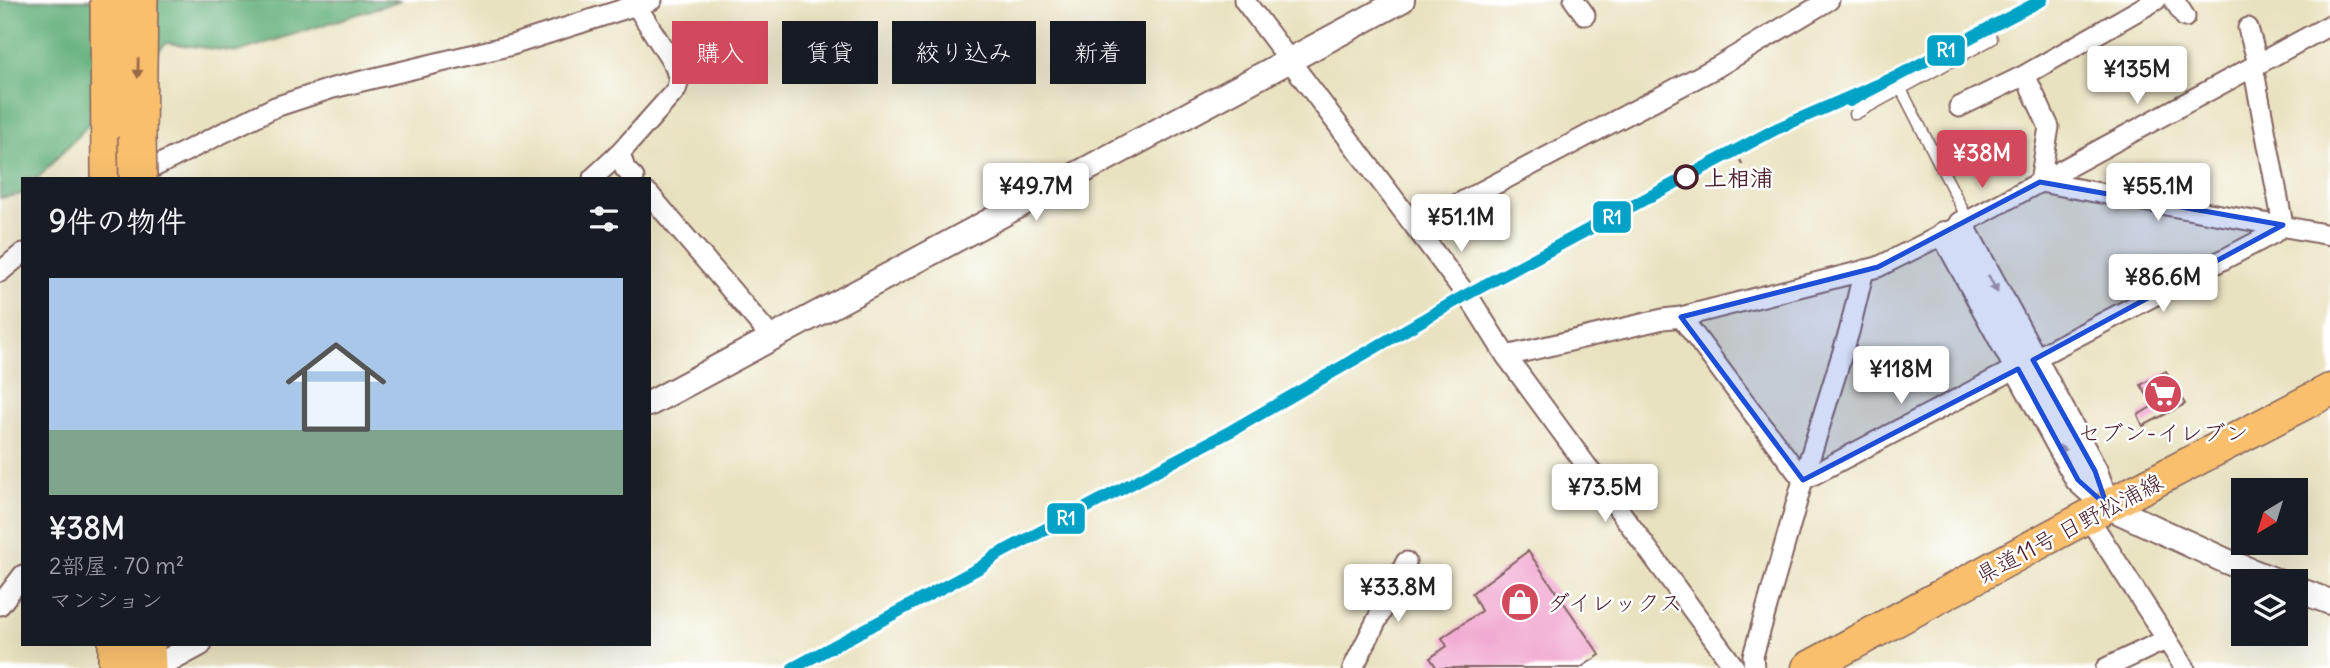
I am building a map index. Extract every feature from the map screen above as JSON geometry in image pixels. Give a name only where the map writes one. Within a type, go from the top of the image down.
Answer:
[{"type":"highway","points":[[109,0],[123,135],[138,177]]},
{"type":"highway","points":[[110,177],[123,135],[139,0]]},
{"type":"highway","points":[[117,646],[117,668]]},
{"type":"highway","points":[[146,646],[147,668]]},
{"type":"main road","name":"県道11号 日野松浦線","points":[[1808,668],[2098,511],[2330,390]]},
{"type":"street","points":[[1244,0],[1416,226],[1474,305],[1506,356],[1735,668]]},
{"type":"street","points":[[651,403],[1402,0]]},
{"type":"street","points":[[1416,226],[1717,67],[1829,0]]},
{"type":"street","points":[[1959,107],[2025,75],[2156,0]]},
{"type":"street","points":[[2174,0],[2185,17]]},
{"type":"street","points":[[133,177],[275,107],[333,88],[512,45],[644,2],[679,80],[676,90],[620,153],[594,177]]},
{"type":"street","points":[[1506,356],[1681,317],[1878,267],[2330,26]]},
{"type":"street","points":[[2248,28],[2283,225]]},
{"type":"street","points":[[2025,75],[2049,127],[2040,182]]},
{"type":"street","points":[[620,153],[625,169],[633,177]]},
{"type":"street","points":[[2040,182],[2330,235]]},
{"type":"street","points":[[651,196],[772,338]]},
{"type":"street","points":[[1803,480],[2274,233],[2283,225]]},
{"type":"street","points":[[1958,226],[2026,364],[2078,480],[2185,668]]},
{"type":"street","points":[[0,272],[21,255]]},
{"type":"street","points":[[1754,668],[1753,656],[1849,332],[1864,270]]},
{"type":"street","points":[[1681,317],[1803,480]]},
{"type":"street","points":[[2098,511],[2246,569]]},
{"type":"street","points":[[1353,668],[1406,562]]},
{"type":"street","points":[[0,605],[21,578]]},
{"type":"street","points":[[2308,594],[2330,602]]},
{"type":"street","points":[[2106,668],[2167,639]]},
{"type":"street","points":[[153,668],[195,646]]},
{"type":"lane","points":[[1855,114],[1992,38]]},
{"type":"lane","points":[[1901,89],[1958,226]]},
{"type":"path","points":[[1731,147],[1734,145],[1744,169]]},
{"type":"highlighted area","points":[[2040,182],[2283,225],[2033,360],[2095,471],[2107,506],[2078,480],[2018,369],[1803,480],[1681,317],[1878,267]]},
{"type":"green space","points":[[0,0],[402,0],[238,52],[166,43],[39,177],[21,177],[21,194],[0,198]]},
{"type":"building","name":"セブン-イレブン","points":[[2166,371],[2185,404],[2143,426],[2138,415],[2153,406],[2141,385]]},
{"type":"building","name":"ダイレックス","points":[[1528,551],[1600,655],[1580,668],[1437,668],[1430,658],[1447,646],[1442,638],[1481,611],[1472,593]]},
{"type":"transit line","name":"R1","points":[[1850,101],[2042,0]]},
{"type":"transit line","name":"R1","points":[[793,668],[981,567],[995,556],[1231,431],[1466,295],[1776,129],[1891,79]]},
{"type":"place","name":"上相浦","points":[[1686,177]]},
{"type":"place","name":"セブン-イレブン","points":[[2163,394]]},
{"type":"place","name":"ダイレックス","points":[[1520,602]]}]
